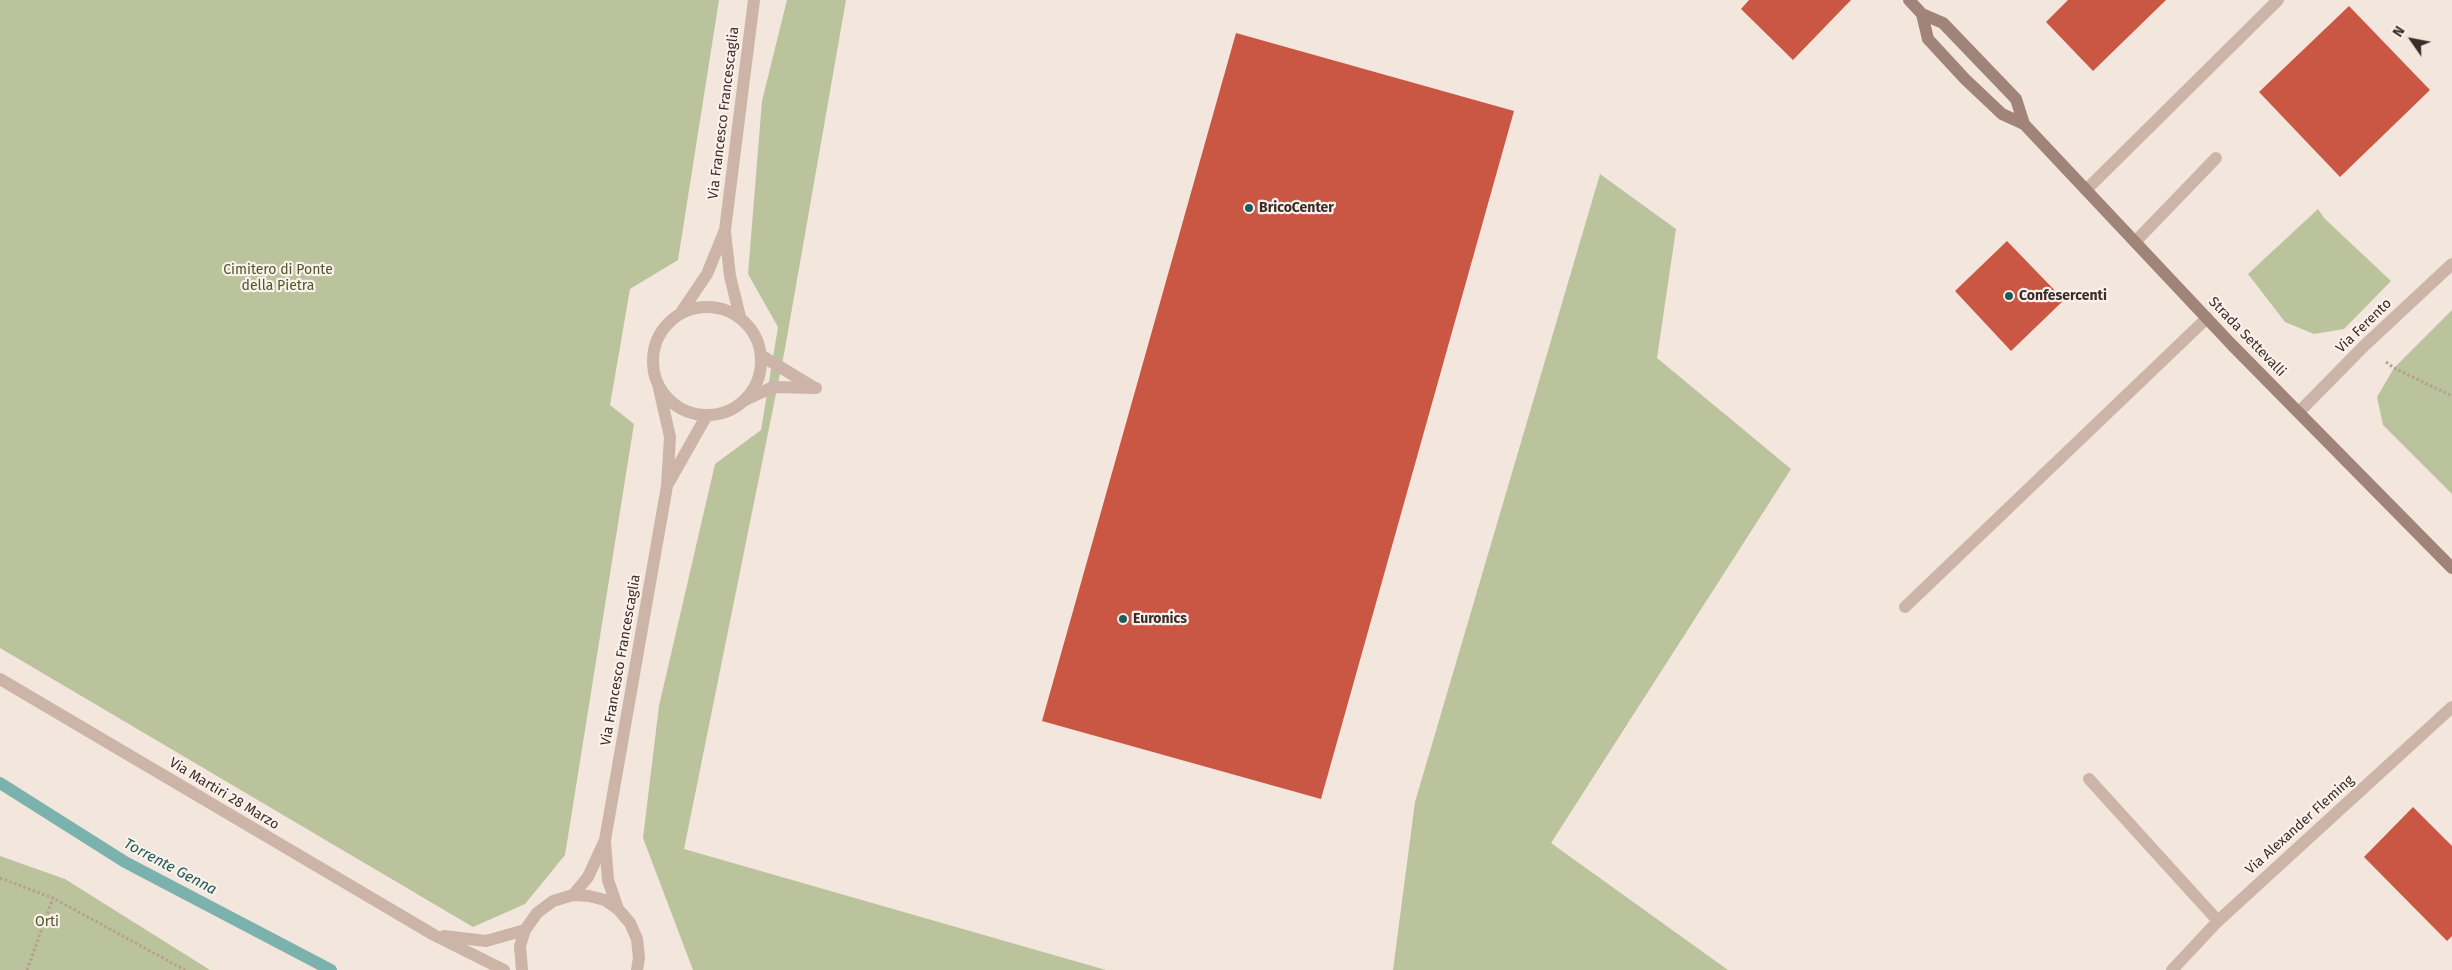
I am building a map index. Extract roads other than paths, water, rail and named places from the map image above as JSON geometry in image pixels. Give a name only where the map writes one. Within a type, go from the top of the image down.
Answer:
[{"type":"main road","name":"Strada Settevalli","points":[[1909,0],[1922,14],[1944,23],[2016,99],[2024,124]]},
{"type":"main road","name":"Strada Settevalli","points":[[1922,14],[1928,39],[1934,46],[2002,114],[2024,124],[2207,318],[2452,568]]},
{"type":"street","name":"Via Francesco Francescaglia","points":[[618,909],[608,880],[605,840],[667,486],[670,438],[653,369],[654,352],[658,337],[668,324],[680,314],[707,274],[724,230],[754,0]]},
{"type":"street","points":[[2087,189],[2278,0]]},
{"type":"street","points":[[2135,242],[2216,158]]},
{"type":"street","name":"Via Francesco Francescaglia","points":[[724,230],[730,276],[740,317]]},
{"type":"street","name":"Via Ferento","points":[[2299,412],[2365,345],[2452,264]]},
{"type":"street","name":"Via Francesco Francescaglia","points":[[658,384],[667,397],[678,407],[693,413],[721,414],[734,409],[745,400],[755,387],[761,372],[762,356],[758,341],[751,328],[740,317],[726,309],[711,306],[695,308],[680,314]]},
{"type":"street","points":[[1905,607],[2207,318]]},
{"type":"street","points":[[745,400],[773,388],[816,388],[762,356]]},
{"type":"street","name":"Via Francesco Francescaglia","points":[[667,486],[707,415]]},
{"type":"street","name":"Via Martiri 28 Marzo","points":[[0,679],[434,936],[504,970]]},
{"type":"street","name":"Via Alexander Fleming","points":[[2172,970],[2218,921],[2452,707]]},
{"type":"street","points":[[2089,780],[2218,921]]},
{"type":"street","name":"Via Francesco Francescaglia","points":[[573,895],[588,877],[605,840]]},
{"type":"street","points":[[522,970],[520,946],[525,930],[536,913],[553,901],[573,895],[605,900],[618,909],[630,923],[638,939],[639,958],[637,970]]},
{"type":"street","name":"Via Martiri 28 Marzo","points":[[434,936],[486,941],[525,930]]},
{"type":"waterway","name":"Torrente Genna","points":[[0,783],[125,862],[331,970]]},
{"type":"place","name":"BricoCenter","points":[[1249,208]]},
{"type":"place","name":"Confesercenti","points":[[2009,296]]},
{"type":"place","name":"Euronics","points":[[1123,619]]},
{"type":"park label","name":"Cimitero di Ponte della Pietra","points":[[278,278]]},
{"type":"park label","name":"Orti","points":[[47,922]]}]
